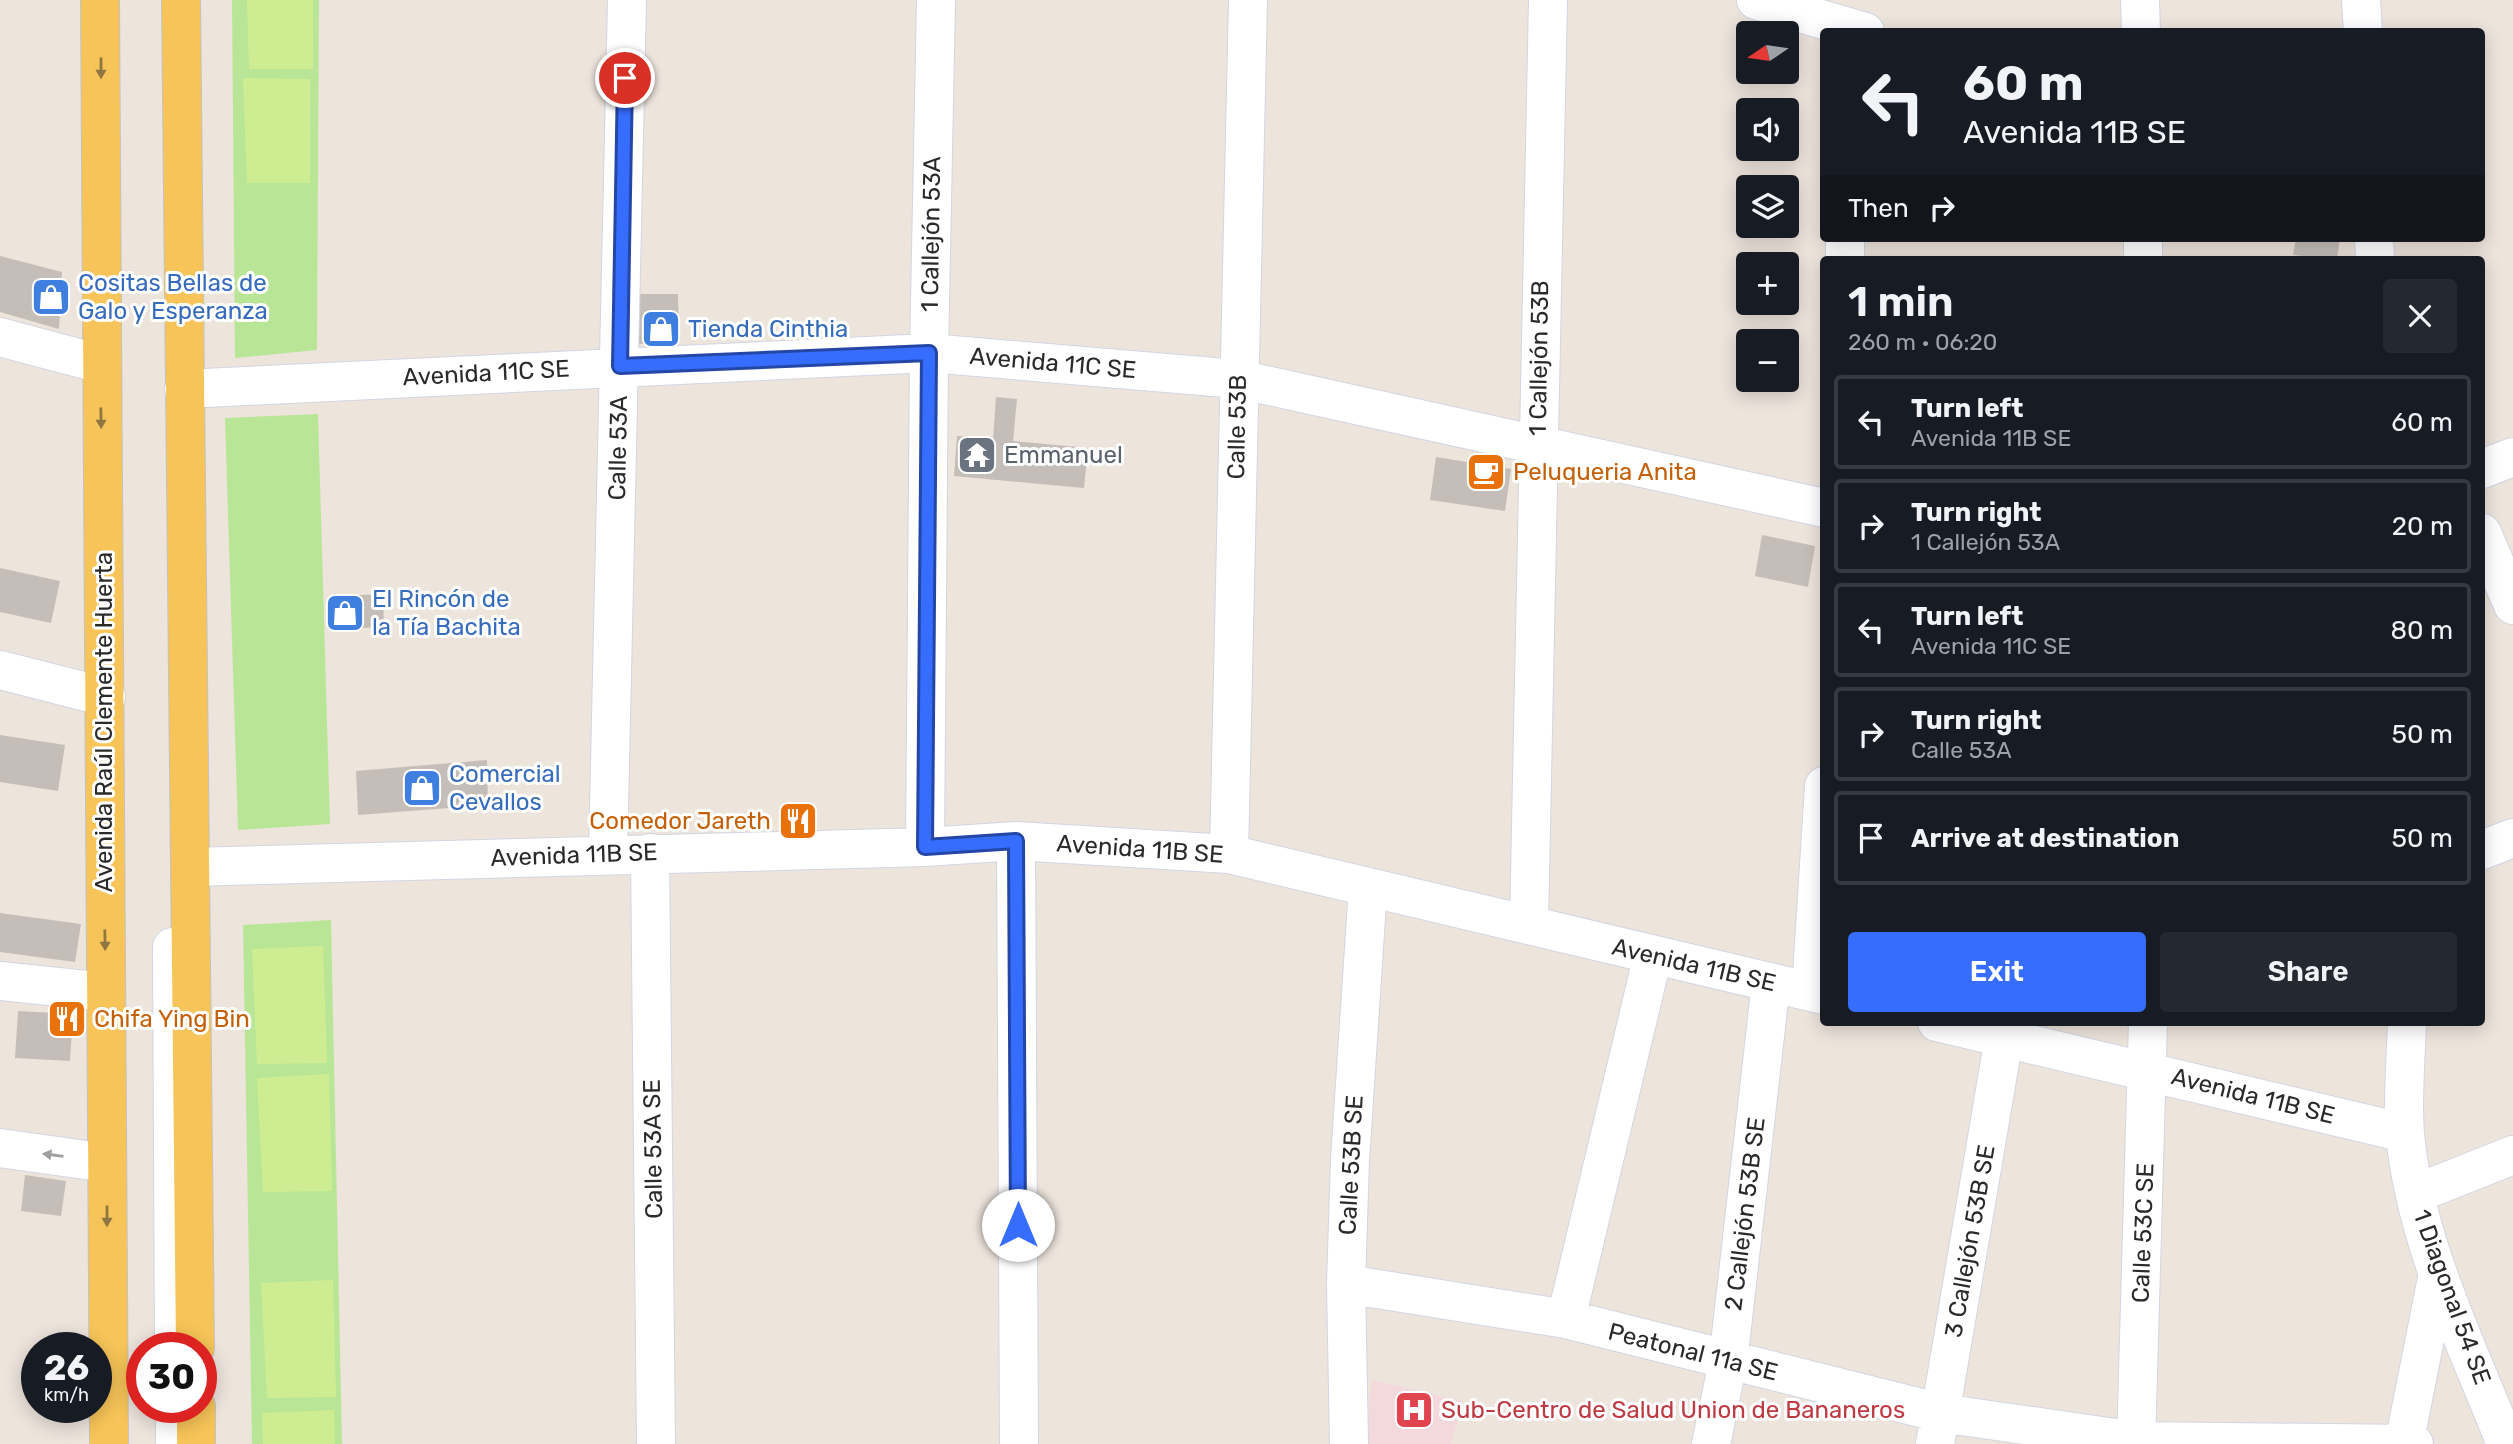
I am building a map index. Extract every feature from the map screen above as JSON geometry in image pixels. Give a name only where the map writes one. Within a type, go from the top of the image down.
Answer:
[{"type":"main road","name":"Avenida Raúl Clemente Huerta","points":[[100,0],[109,1444]]},
{"type":"main road","points":[[181,0],[195,1332]]},
{"type":"main road","points":[[196,1423],[196,1444]]},
{"type":"street","points":[[165,0],[174,1332]]},
{"type":"street","name":"Calle 53A","points":[[608,854],[627,0]]},
{"type":"street","name":"1 Callejón 53A","points":[[925,847],[929,353],[936,0]]},
{"type":"street","name":"Calle 53B","points":[[1229,854],[1248,0]]},
{"type":"street","name":"1 Callejón 53B","points":[[1530,925],[1537,443],[1548,0]]},
{"type":"street","points":[[1756,0],[1852,22]]},
{"type":"street","points":[[2140,0],[2141,28]]},
{"type":"street","points":[[2361,0],[2363,28]]},
{"type":"street","points":[[0,337],[101,364]]},
{"type":"street","name":"Avenida 11C SE","points":[[184,388],[929,353],[1238,379],[1820,507]]},
{"type":"street","points":[[2485,468],[2513,457]]},
{"type":"street","points":[[2485,540],[2513,605]]},
{"type":"street","points":[[0,670],[106,697]]},
{"type":"street","points":[[2485,849],[2513,838]]},
{"type":"street","points":[[1016,841],[1019,1444]]},
{"type":"street","name":"Avenida 11B SE","points":[[190,867],[925,847],[1016,841],[1229,854],[1817,993]]},
{"type":"street","name":"Calle 53A SE","points":[[650,853],[656,1444]]},
{"type":"street","name":"Calle 53B SE","points":[[1349,1444],[1346,1284],[1350,1160],[1368,887]]},
{"type":"street","points":[[1817,993],[1820,904]]},
{"type":"street","points":[[1566,1319],[1653,955]]},
{"type":"street","points":[[0,981],[106,992]]},
{"type":"street","name":"2 Callejón 53B SE","points":[[1711,1444],[1728,1362],[1771,983]]},
{"type":"street","name":"Avenida 11B SE","points":[[1954,1026],[2405,1133]]},
{"type":"street","name":"Calle 53C SE","points":[[2136,1442],[2148,1026]]},
{"type":"street","name":"1 Diagonal 54 SE","points":[[2406,1026],[2405,1133],[2415,1194],[2438,1273],[2506,1444]]},
{"type":"street","name":"3 Callejón 53B SE","points":[[1938,1429],[2004,1038]]},
{"type":"street","points":[[0,1148],[107,1163]]},
{"type":"street","points":[[2415,1194],[2513,1154]]},
{"type":"street","points":[[2404,1444],[2438,1273]]},
{"type":"street","name":"Peatonal 11a SE","points":[[1346,1284],[1566,1319],[1728,1362],[1938,1429],[2136,1442],[2414,1444]]},
{"type":"street","points":[[174,1423],[175,1444]]},
{"type":"shaded area","name":"Sub-Centro de Salud Union de Bananeros","points":[[1372,1380],[1463,1401],[1451,1444],[1369,1444],[1368,1418]]},
{"type":"green space","points":[[232,0],[319,0],[317,350],[235,358]]},
{"type":"green space","points":[[247,0],[313,0],[313,69],[249,69]]},
{"type":"green space","points":[[243,78],[310,79],[310,183],[247,183]]},
{"type":"green space","points":[[318,414],[330,824],[238,830],[225,418]]},
{"type":"green space","points":[[331,920],[342,1444],[252,1444],[243,925]]},
{"type":"green space","points":[[323,946],[327,1063],[257,1064],[252,949]]},
{"type":"green space","points":[[329,1074],[332,1191],[263,1192],[257,1078]]},
{"type":"green space","points":[[333,1280],[336,1397],[267,1398],[261,1283]]},
{"type":"green space","points":[[334,1410],[335,1444],[263,1444],[262,1413]]},
{"type":"building","points":[[2295,242],[2339,242],[2337,256],[2293,255]]},
{"type":"building","points":[[0,256],[62,272],[59,329],[0,312]]},
{"type":"building","points":[[636,294],[678,294],[679,343],[636,344]]},
{"type":"building","points":[[996,397],[1017,399],[1013,441],[1088,448],[1084,488],[954,476],[957,436],[993,439]]},
{"type":"building","points":[[1436,457],[1511,469],[1505,511],[1430,500]]},
{"type":"building","points":[[1762,535],[1815,546],[1808,587],[1755,576]]},
{"type":"building","points":[[0,568],[60,581],[51,623],[0,612]]},
{"type":"building","points":[[383,594],[384,627],[338,629],[337,596]]},
{"type":"building","points":[[0,735],[65,745],[58,791],[0,782]]},
{"type":"building","name":"Comercial Cevallos","points":[[487,760],[488,805],[358,815],[356,771]]},
{"type":"building","points":[[0,913],[81,924],[75,962],[0,952]]},
{"type":"building","points":[[18,1011],[73,1014],[70,1061],[15,1058]]},
{"type":"building","points":[[25,1175],[66,1181],[61,1216],[21,1211]]},
{"type":"place","name":"Cositas Bellas de Galo y Esperanza","points":[[51,297]]},
{"type":"place","name":"Tienda Cinthia","points":[[661,329]]},
{"type":"place","name":"Emmanuel","points":[[977,455]]},
{"type":"place","name":"Peluqueria Anita","points":[[1486,472]]},
{"type":"place","name":"El Rincón de la Tía Bachita","points":[[345,613]]},
{"type":"place","name":"Comercial Cevallos","points":[[422,788]]},
{"type":"place","name":"Comedor Jareth","points":[[798,821]]},
{"type":"place","name":"Chifa Ying Bin","points":[[67,1019]]},
{"type":"place","name":"Sub-Centro de Salud Union de Bananeros","points":[[1414,1410]]},
{"type":"route","points":[[625,78],[620,366],[929,353],[925,847],[1016,841],[1018,1225]]}]
